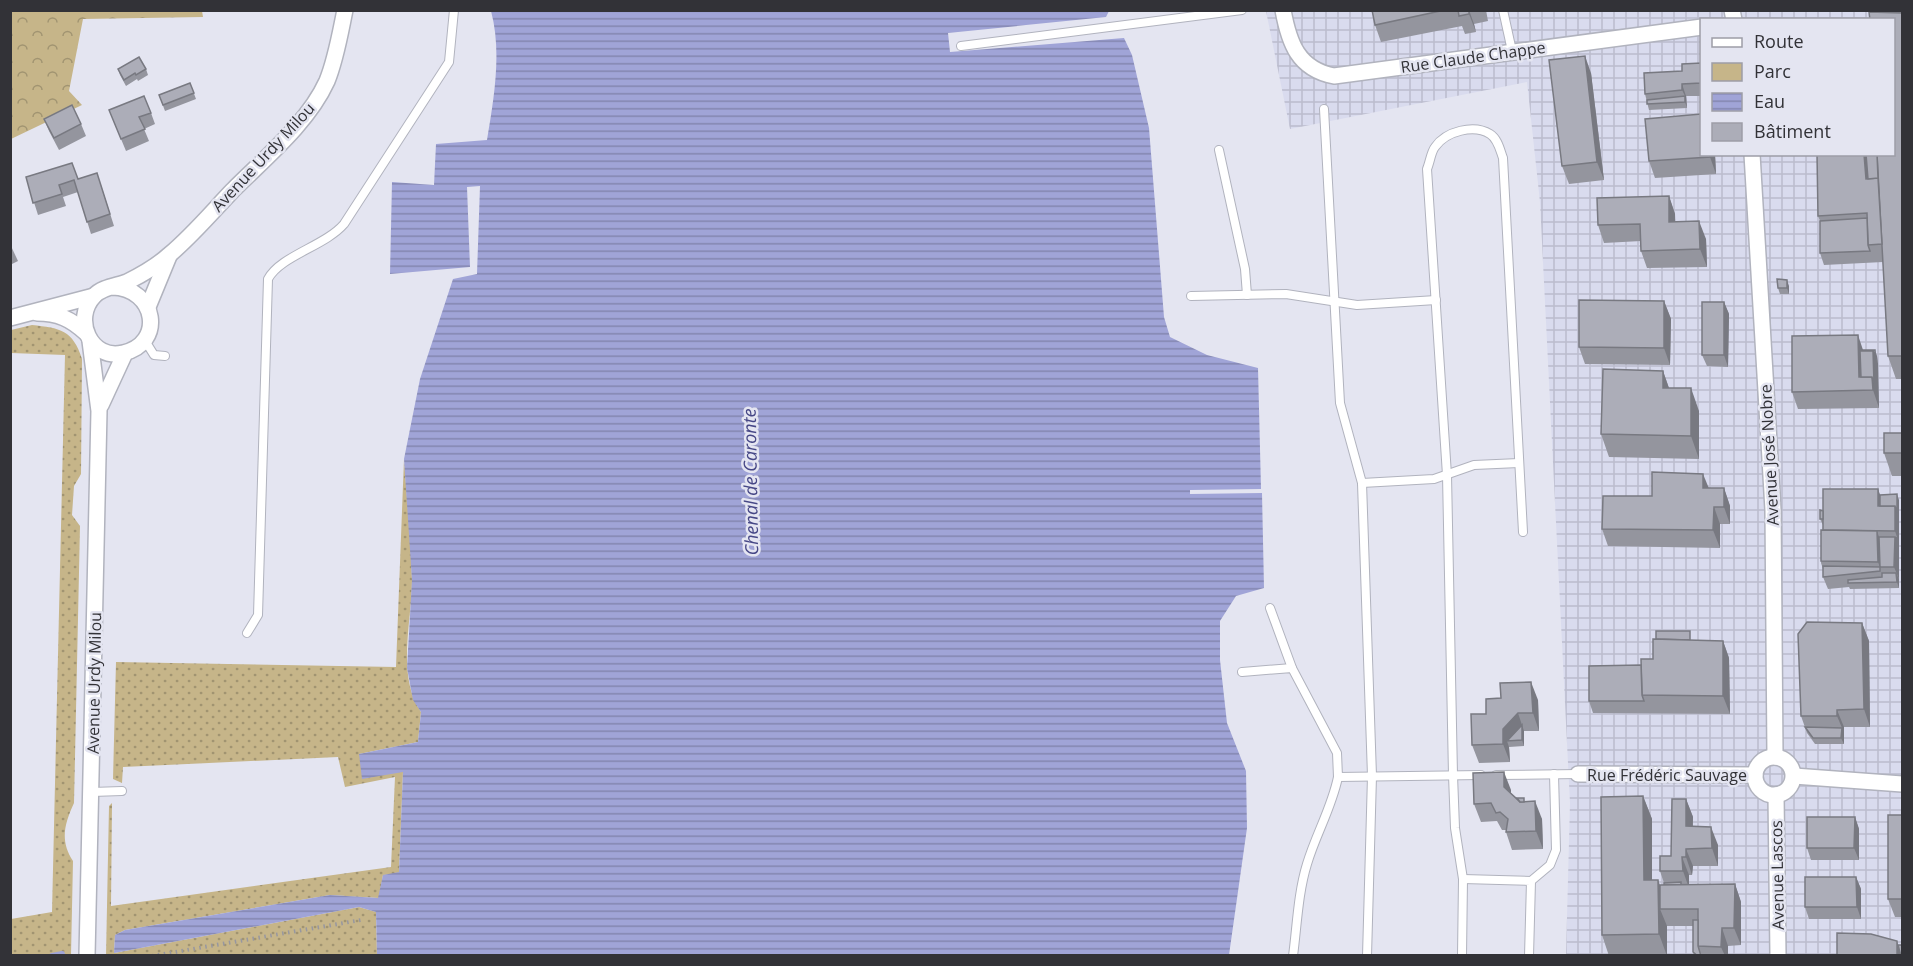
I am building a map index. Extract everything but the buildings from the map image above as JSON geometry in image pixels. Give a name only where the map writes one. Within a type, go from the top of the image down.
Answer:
[{"type":"street","name":"Avenue Urdy Milou","points":[[112,287],[138,277],[169,256],[315,102],[331,70],[345,10]]},
{"type":"street","name":"Rue Claude Chappe","points":[[1283,10],[1291,45],[1299,58],[1320,73],[1334,76],[1700,27]]},
{"type":"street","name":"Avenue José Nobre","points":[[1752,156],[1773,510],[1775,757]]},
{"type":"street","name":"Avenue Urdy Milou","points":[[148,307],[169,256]]},
{"type":"street","points":[[10,318],[94,296],[112,287],[123,287],[136,292],[148,307],[151,322],[138,347],[125,353],[106,352],[73,321],[63,316],[31,313]]},
{"type":"street","points":[[88,337],[83,322],[85,310],[94,296]]},
{"type":"street","name":"Avenue Urdy Milou","points":[[87,956],[99,411],[88,337]]},
{"type":"street","name":"Avenue Urdy Milou","points":[[99,411],[112,375],[125,353]]},
{"type":"street","points":[[1775,757],[1788,763],[1794,776],[1790,787],[1776,795],[1764,792],[1759,787],[1755,775],[1764,760],[1775,757]]},
{"type":"street","name":"Rue Frédéric Sauvage","points":[[1578,774],[1755,775]]},
{"type":"street","points":[[1794,776],[1902,783]]},
{"type":"street","name":"Avenue Lascos","points":[[1776,795],[1778,956]]},
{"type":"lane","points":[[247,633],[258,615],[268,279],[277,268],[335,235],[344,224],[449,62],[454,10]]},
{"type":"lane","points":[[961,46],[1242,10]]},
{"type":"lane","points":[[1503,10],[1512,51]]},
{"type":"lane","points":[[1324,109],[1340,404],[1362,483],[1372,776],[1367,956]]},
{"type":"lane","points":[[1462,956],[1462,879],[1455,828],[1453,775],[1447,475],[1427,169],[1434,147],[1446,136],[1460,131],[1479,130],[1492,134],[1503,158],[1523,532]]},
{"type":"lane","points":[[1220,150],[1245,269],[1247,295]]},
{"type":"lane","points":[[1191,296],[1298,295],[1357,305],[1436,300]]},
{"type":"lane","points":[[144,339],[154,355],[165,356]]},
{"type":"lane","points":[[1362,483],[1402,482],[1447,475],[1474,465],[1519,462]]},
{"type":"lane","points":[[1270,608],[1292,668],[1337,753],[1338,777],[1334,795],[1306,867],[1293,956]]},
{"type":"lane","points":[[1242,672],[1292,668]]},
{"type":"lane","points":[[1462,879],[1531,881],[1550,865],[1556,850],[1554,774]]},
{"type":"lane","points":[[1338,777],[1578,774]]},
{"type":"lane","points":[[92,792],[122,791]]},
{"type":"lane","points":[[1529,956],[1531,881]]},
{"type":"path","points":[[152,956],[361,920]]},
{"type":"shaded area","points":[[1266,11],[1902,11],[1902,955],[1566,955],[1570,803],[1540,202],[1527,82],[1290,129]]},
{"type":"green space","points":[[11,11],[202,11],[203,17],[83,19],[69,91],[82,105],[11,139]]},
{"type":"green space","points":[[32,325],[58,329],[70,336],[82,359],[81,474],[74,486],[72,515],[80,526],[74,803],[65,833],[66,847],[73,861],[71,955],[11,955],[11,919],[52,912],[65,355],[11,353],[11,330]]},
{"type":"green space","points":[[404,459],[412,580],[407,665],[413,697],[421,712],[418,742],[359,754],[403,772],[399,873],[383,875],[379,898],[330,895],[125,930],[115,935],[114,953],[359,907],[376,912],[377,955],[106,956],[109,806],[112,803],[111,906],[391,867],[395,777],[345,787],[338,757],[123,767],[122,783],[113,779],[116,662],[396,667]]},
{"type":"water","name":"Chenal de Caronte","points":[[491,11],[1109,11],[1106,17],[948,33],[950,52],[1124,38],[1132,55],[1149,128],[1164,317],[1170,337],[1207,355],[1258,368],[1261,489],[1190,490],[1190,494],[1262,493],[1264,588],[1236,596],[1220,621],[1220,660],[1227,723],[1246,771],[1247,828],[1229,955],[377,955],[376,912],[359,907],[114,953],[115,935],[125,930],[330,895],[378,898],[383,875],[399,872],[403,772],[362,779],[359,754],[418,742],[421,712],[413,700],[407,668],[412,580],[404,459],[420,379],[453,279],[477,274],[480,186],[467,187],[470,267],[390,274],[392,182],[434,185],[436,144],[487,140],[496,59]]},
{"type":"waterway","points":[[52,956],[62,954]]}]
